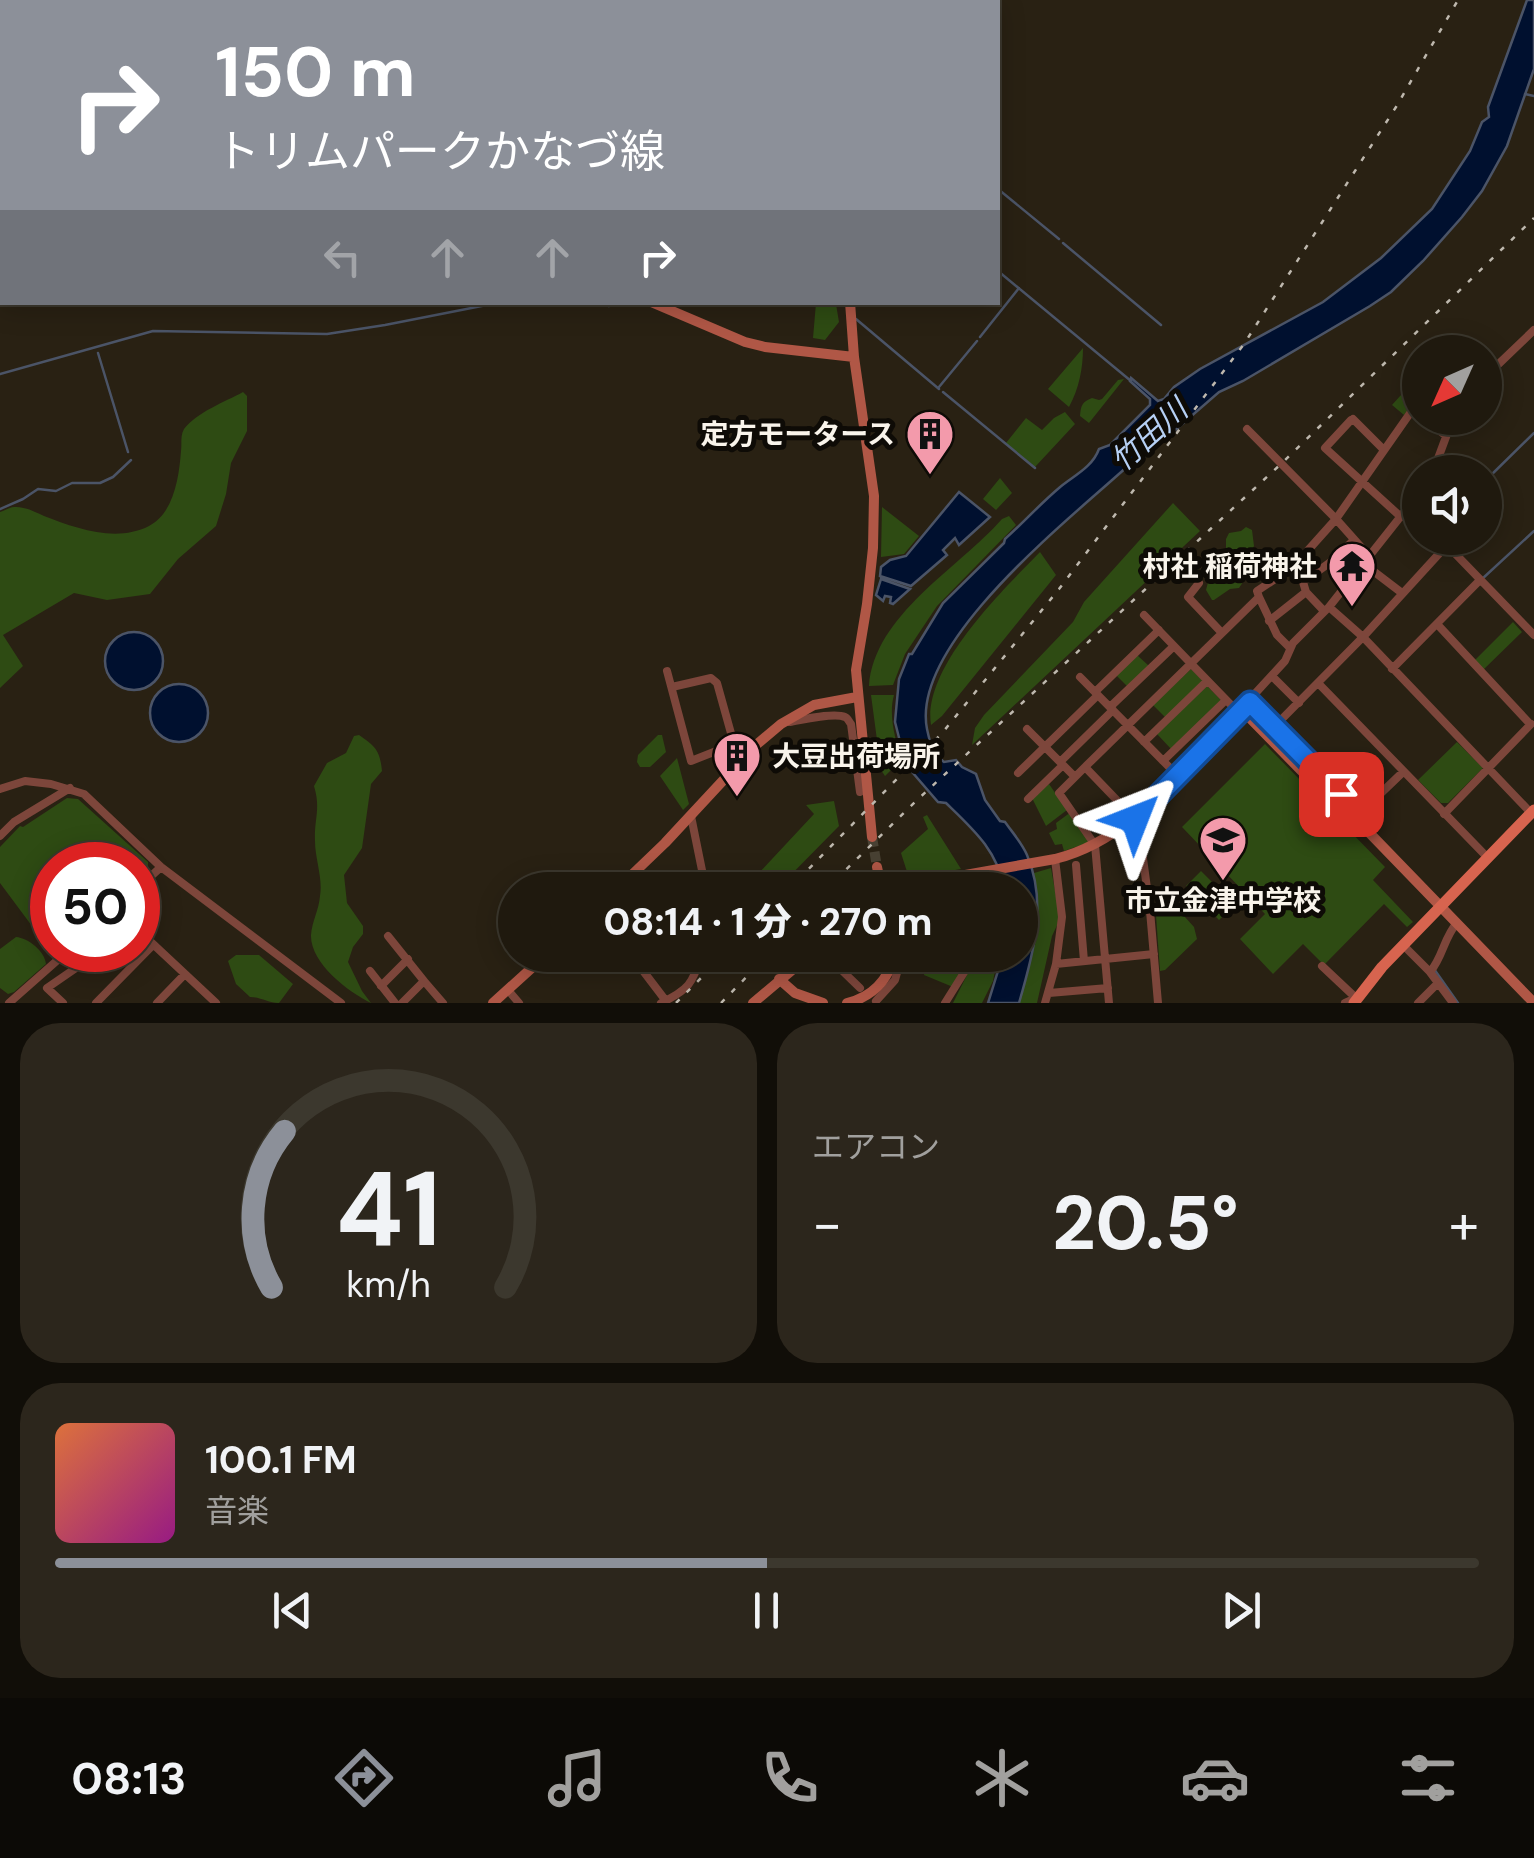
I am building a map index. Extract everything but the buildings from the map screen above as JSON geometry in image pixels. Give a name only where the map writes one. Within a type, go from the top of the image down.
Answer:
[{"type":"main road","points":[[658,305],[765,348],[854,356]]},
{"type":"main road","points":[[850,305],[874,508],[868,604],[856,670],[872,838]]},
{"type":"main road","points":[[634,872],[781,724],[814,705],[857,696]]},
{"type":"main road","points":[[1246,706],[1276,726],[1341,794],[1355,818]]},
{"type":"main road","points":[[986,872],[1052,860],[1095,845],[1135,819],[1246,706]]},
{"type":"main road","points":[[1246,706],[1332,803],[1355,818],[1534,1003]]},
{"type":"main road","points":[[1352,1001],[1533,811]]},
{"type":"main road","points":[[878,866],[879,872]]},
{"type":"main road","points":[[493,1003],[528,972]]},
{"type":"main road","points":[[753,1003],[789,972]]},
{"type":"main road","points":[[846,1003],[862,998],[890,972]]},
{"type":"main road","points":[[779,980],[795,992],[822,1003]]},
{"type":"street","points":[[1502,361],[1534,330]]},
{"type":"street","points":[[1384,449],[1352,419],[1325,448],[1400,517]]},
{"type":"street","points":[[1290,648],[1268,621],[1258,591],[1293,567],[1336,519],[1402,424]]},
{"type":"street","points":[[1247,429],[1336,519],[1366,560],[1402,593]]},
{"type":"street","points":[[1439,455],[1446,436]]},
{"type":"street","points":[[1144,615],[1226,700],[1235,708],[1246,706],[1402,515]]},
{"type":"street","points":[[1303,582],[1354,540]]},
{"type":"street","points":[[1276,726],[1438,555]]},
{"type":"street","points":[[1456,555],[1534,635]]},
{"type":"street","points":[[1293,567],[1306,592],[1362,637],[1533,811]]},
{"type":"street","points":[[1392,669],[1480,580]]},
{"type":"street","points":[[1199,583],[1188,597],[1222,632]]},
{"type":"street","points":[[1268,621],[1306,592]]},
{"type":"street","points":[[1059,793],[1259,597]]},
{"type":"street","points":[[1436,624],[1532,722],[1444,814]]},
{"type":"street","points":[[1018,773],[1158,630]]},
{"type":"street","points":[[1028,799],[1174,646]]},
{"type":"street","points":[[667,671],[691,761],[734,744]]},
{"type":"street","points":[[1272,676],[1299,702]]},
{"type":"street","points":[[1080,677],[1178,776]]},
{"type":"street","points":[[672,687],[711,678],[717,682],[734,744],[744,758]]},
{"type":"street","points":[[1144,742],[1208,680]]},
{"type":"street","points":[[1318,683],[1488,858]]},
{"type":"street","points":[[1163,762],[1226,700]]},
{"type":"street","points":[[781,724],[814,717],[848,719],[860,792]]},
{"type":"street","points":[[1027,729],[1075,777]]},
{"type":"street","points":[[1085,767],[1139,828],[1158,1003]]},
{"type":"street","points":[[1355,818],[1404,772]]},
{"type":"street","points":[[1048,780],[1095,845],[1109,1003]]},
{"type":"street","points":[[0,789],[25,781],[84,794],[161,866],[341,1003]]},
{"type":"street","points":[[0,836],[14,822],[70,788]]},
{"type":"street","points":[[690,816],[702,872]]},
{"type":"street","points":[[1046,1003],[1062,917],[1052,860]]},
{"type":"street","points":[[1076,864],[1084,961]]},
{"type":"street","points":[[1430,972],[1458,923]]},
{"type":"street","points":[[388,936],[444,1003]]},
{"type":"street","points":[[1404,945],[1453,1003]]},
{"type":"street","points":[[160,951],[216,1003]]},
{"type":"street","points":[[1056,964],[1154,954]]},
{"type":"street","points":[[382,986],[408,959]]},
{"type":"street","points":[[1322,966],[1352,1001]]},
{"type":"street","points":[[370,971],[398,1003],[424,981]]},
{"type":"street","points":[[9,1003],[44,972]]},
{"type":"street","points":[[63,1003],[47,988],[70,972]]},
{"type":"street","points":[[96,1003],[127,972]]},
{"type":"street","points":[[643,972],[663,1002],[688,988],[696,972]]},
{"type":"street","points":[[874,1002],[896,980],[897,972]]},
{"type":"street","points":[[945,1003],[964,972]]},
{"type":"street","points":[[158,1003],[185,974]]},
{"type":"street","points":[[845,974],[860,988]]},
{"type":"street","points":[[1418,1003],[1438,983]]},
{"type":"street","points":[[1049,993],[1108,988]]},
{"type":"street","points":[[508,990],[519,1003]]},
{"type":"green space","points":[[816,305],[836,305],[839,322],[825,340],[813,338]]},
{"type":"green space","points":[[1083,348],[1080,378],[1069,407],[1048,389]]},
{"type":"green space","points":[[1124,379],[1089,423],[1080,416],[1084,403],[1092,398],[1102,399],[1118,380]]},
{"type":"green space","points":[[243,392],[247,396],[247,431],[231,463],[216,526],[178,559],[150,594],[107,600],[74,593],[3,635],[23,666],[0,688],[0,512],[22,507],[96,532],[123,533],[149,526],[164,512],[174,493],[184,429],[204,412]]},
{"type":"green space","points":[[1402,394],[1402,413],[1392,405]]},
{"type":"green space","points":[[1065,412],[1075,424],[1035,467],[1006,443],[1026,418],[1042,430]]},
{"type":"green space","points":[[1000,478],[1012,493],[996,510],[983,499]]},
{"type":"green space","points":[[1173,503],[1200,531],[972,745],[975,728],[984,715],[1073,622],[1084,602]]},
{"type":"green space","points":[[882,507],[919,536],[904,554],[881,557]]},
{"type":"green space","points":[[1009,516],[1016,525],[937,606],[905,654],[893,685],[869,686],[874,660],[902,615]]},
{"type":"green space","points":[[1246,527],[1252,530],[1254,546],[1241,567],[1243,582],[1239,588],[1212,600],[1206,590],[1212,567],[1226,551],[1229,533]]},
{"type":"green space","points":[[1040,552],[1056,575],[931,725],[939,679],[952,655],[987,608]]},
{"type":"green space","points":[[1513,622],[1522,632],[1483,670],[1475,660]]},
{"type":"green space","points":[[1137,655],[1149,666],[1128,687],[1116,675]]},
{"type":"green space","points":[[1191,669],[1203,681],[1166,718],[1153,705]]},
{"type":"green space","points":[[1207,686],[1222,701],[1172,750],[1157,734]]},
{"type":"green space","points":[[871,695],[894,695],[892,720],[901,760],[885,776],[881,770]]},
{"type":"green space","points":[[359,735],[376,749],[382,771],[371,784],[362,848],[344,875],[347,903],[363,926],[363,934],[348,962],[371,1003],[323,966],[312,946],[311,935],[321,889],[315,848],[314,786],[327,763],[346,753],[354,736]]},
{"type":"green space","points":[[662,735],[666,752],[650,767],[640,767],[638,755]]},
{"type":"green space","points":[[1457,742],[1483,768],[1448,803],[1441,803],[1418,780]]},
{"type":"green space","points":[[1265,744],[1385,867],[1373,880],[1413,922],[1407,927],[1384,904],[1324,965],[1303,944],[1273,974],[1240,939],[1265,914],[1182,827]]},
{"type":"green space","points":[[677,758],[689,804],[683,810],[660,776]]},
{"type":"green space","points":[[1049,784],[1067,810],[1046,826],[1032,798]]},
{"type":"green space","points":[[67,798],[78,799],[126,842],[30,842],[30,923],[0,883],[0,847]]},
{"type":"green space","points":[[834,801],[839,826],[794,872],[760,872],[814,814],[806,805]]},
{"type":"green space","points":[[1071,812],[1090,842],[1064,851],[1062,844],[1055,845],[1049,833]]},
{"type":"green space","points":[[927,815],[961,869],[907,872],[901,853],[928,829],[923,817]]},
{"type":"green space","points":[[1051,868],[1060,919],[1052,936],[1037,1003],[1016,1003],[1022,972],[1038,972],[1037,872]]},
{"type":"green space","points":[[1201,871],[1235,905],[1230,909],[1224,904],[1219,909],[1224,915],[1219,920],[1186,886]]},
{"type":"green space","points":[[1175,906],[1194,927],[1197,939],[1160,971],[1156,915]]},
{"type":"green space","points":[[16,937],[26,940],[30,943],[30,972],[37,972],[8,994],[0,988],[0,949]]},
{"type":"green space","points":[[236,955],[259,955],[293,984],[279,1003],[250,997],[236,984],[228,961]]},
{"type":"green space","points":[[924,972],[961,972],[953,987]]},
{"type":"green space","points":[[995,972],[982,1003],[953,1003],[967,975]]},
{"type":"water","name":"竹田川","points":[[1527,0],[1534,0],[1534,69],[1507,146],[1482,191],[1423,261],[1370,306],[1219,392],[1142,459],[1129,465],[1000,585],[943,659],[928,695],[927,729],[932,747],[944,762],[956,760],[976,774],[985,800],[1025,851],[1033,872],[999,872],[983,842],[966,822],[946,803],[938,802],[906,765],[895,722],[899,679],[909,654],[943,603],[1045,500],[1087,467],[1099,449],[1110,445],[1150,405],[1150,399],[1131,378],[1158,401],[1164,399],[1200,369],[1323,302],[1381,258],[1432,209],[1470,151],[1482,122],[1489,117],[1488,107]]},
{"type":"water","points":[[959,492],[990,517],[959,545],[955,538],[943,550],[947,555],[911,586],[880,576],[881,567],[906,556]]},
{"type":"water","points":[[881,579],[910,589],[893,604],[891,597],[885,596],[883,601],[876,595]]},
{"type":"water","points":[[134,632],[154,641],[163,661],[154,681],[134,690],[114,681],[105,661],[114,641]]},
{"type":"water","points":[[179,684],[199,693],[208,713],[199,733],[179,742],[159,733],[150,713],[159,693]]},
{"type":"water","points":[[998,972],[1027,972],[1019,1003],[988,1003]]},
{"type":"waterway","points":[[1525,94],[1534,96]]},
{"type":"waterway","points":[[1000,191],[1059,239]]},
{"type":"waterway","points":[[1063,243],[1161,325]]},
{"type":"waterway","points":[[1000,273],[1131,381]]},
{"type":"waterway","points":[[980,337],[1019,288]]},
{"type":"waterway","points":[[0,374],[153,331],[327,334],[487,305]]},
{"type":"waterway","points":[[604,305],[609,306]]},
{"type":"waterway","points":[[856,319],[939,389]]},
{"type":"waterway","points":[[939,387],[977,341]]},
{"type":"waterway","points":[[98,353],[128,452]]},
{"type":"waterway","points":[[943,392],[1035,468]]},
{"type":"waterway","points":[[1502,464],[1534,433]]},
{"type":"waterway","points":[[0,509],[38,489],[56,491],[72,483],[100,483],[131,460]]},
{"type":"waterway","points":[[1482,579],[1534,531]]},
{"type":"waterway","points":[[1434,969],[1458,1003]]},
{"type":"tunnel","points":[[872,837],[877,867]]},
{"type":"railway","points":[[806,872],[943,732],[1059,589],[1244,344],[1396,107],[1458,0]]},
{"type":"railway","points":[[843,872],[1282,463],[1534,218]]},
{"type":"railway","points":[[676,1003],[707,972]]},
{"type":"railway","points":[[721,1003],[751,972]]},
{"type":"place","name":"定方モータース","points":[[930,476]]},
{"type":"place","name":"村社 稲荷神社","points":[[1352,608]]},
{"type":"place","name":"大豆出荷場所","points":[[737,798]]},
{"type":"place","name":"市立金津中学校","points":[[1223,882]]},
{"type":"route","points":[[1135,819],[1250,702],[1341,794]]}]
